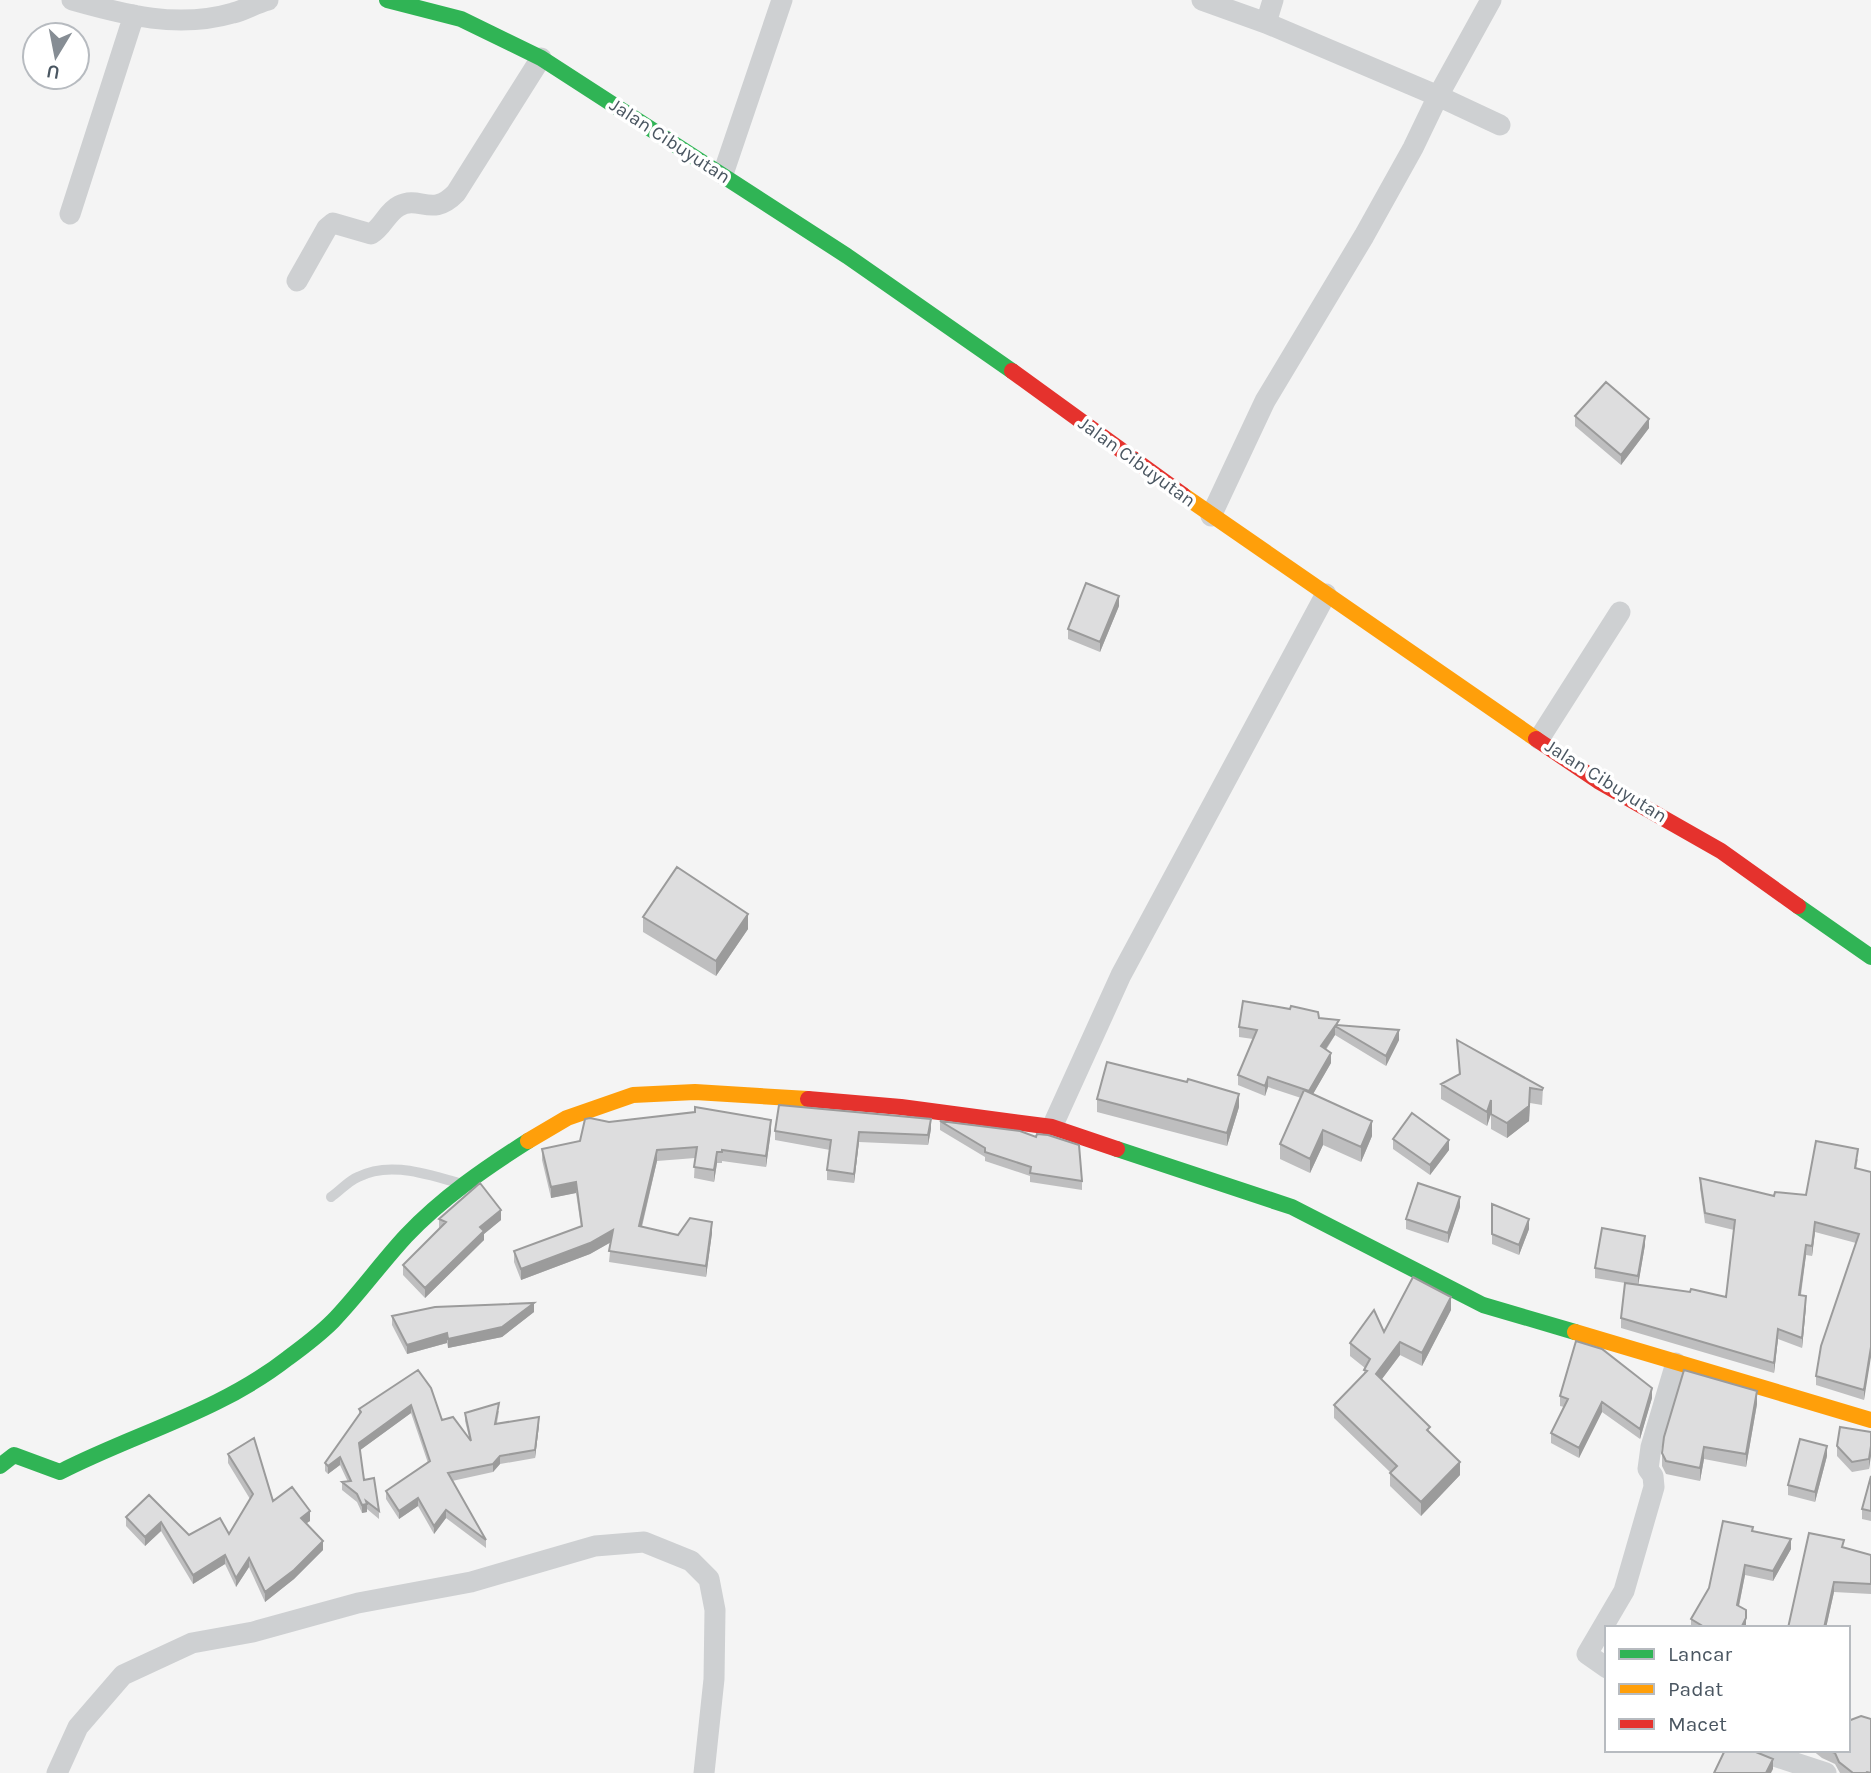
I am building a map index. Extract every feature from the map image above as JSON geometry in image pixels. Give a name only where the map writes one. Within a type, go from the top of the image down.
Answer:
[{"type":"street","points":[[72,0],[171,21],[234,13],[261,1]]},
{"type":"street","name":"Jalan Cibuyutan","points":[[387,0],[461,19],[541,58],[723,174],[858,264],[1211,516],[1539,738],[1598,781],[1721,851],[1871,957]]},
{"type":"street","points":[[723,174],[782,0]]},
{"type":"street","points":[[1202,0],[1266,23],[1500,125]]},
{"type":"street","points":[[1266,23],[1273,0]]},
{"type":"street","points":[[1211,516],[1265,401],[1364,236],[1491,0]]},
{"type":"street","points":[[71,214],[134,15]]},
{"type":"street","points":[[297,281],[327,228],[333,223],[371,233],[378,230],[399,206],[412,203],[435,206],[446,202],[456,193],[541,58]]},
{"type":"street","points":[[1052,1126],[1121,975],[1326,594]]},
{"type":"street","points":[[1539,738],[1620,612]]},
{"type":"street","points":[[0,1466],[14,1455],[60,1472],[122,1441],[187,1418],[232,1394],[286,1360],[332,1322],[407,1235],[462,1184],[526,1142],[567,1118],[633,1095],[695,1091],[901,1107],[1052,1126],[1292,1208],[1452,1292],[1483,1305],[1871,1420]]},
{"type":"street","points":[[1605,1667],[1587,1654],[1624,1591],[1654,1487],[1653,1476],[1648,1469],[1651,1447],[1676,1363]]},
{"type":"street","points":[[57,1773],[78,1727],[122,1675],[192,1643],[253,1632],[358,1603],[471,1582],[595,1546],[644,1542],[691,1561],[709,1579],[715,1609],[714,1679],[705,1773]]},
{"type":"street","points":[[1762,1752],[1826,1773]]},
{"type":"lane","points":[[331,1198],[357,1177],[383,1168],[422,1173],[462,1184]]},
{"type":"building","points":[[1606,382],[1649,419],[1621,455],[1575,416]]},
{"type":"building","points":[[1086,583],[1119,596],[1100,642],[1068,629]]},
{"type":"building","points":[[677,867],[748,914],[716,961],[643,917]]},
{"type":"building","points":[[1243,1001],[1318,1012],[1319,1018],[1339,1020],[1336,1025],[1399,1030],[1386,1056],[1335,1026],[1321,1046],[1331,1053],[1309,1091],[1268,1077],[1265,1086],[1238,1075],[1257,1030],[1239,1027]]},
{"type":"building","points":[[1457,1040],[1543,1088],[1542,1090],[1530,1088],[1529,1106],[1507,1123],[1491,1114],[1491,1100],[1487,1112],[1441,1084],[1460,1074]]},
{"type":"building","points":[[1107,1062],[1187,1082],[1188,1079],[1239,1094],[1227,1133],[1097,1099]]},
{"type":"building","points":[[1304,1090],[1372,1121],[1361,1147],[1323,1130],[1310,1159],[1280,1144]]},
{"type":"building","points":[[779,1105],[931,1119],[928,1135],[859,1132],[854,1174],[827,1170],[831,1140],[775,1131]]},
{"type":"building","points":[[695,1107],[771,1120],[766,1156],[722,1150],[717,1152],[714,1170],[694,1167],[697,1147],[657,1150],[639,1226],[678,1235],[690,1218],[712,1222],[706,1266],[609,1251],[613,1230],[590,1243],[521,1269],[514,1251],[582,1226],[576,1182],[551,1187],[542,1149],[580,1141],[585,1119],[609,1122],[695,1112]]},
{"type":"building","points":[[1412,1113],[1449,1140],[1430,1165],[1393,1139]]},
{"type":"building","points":[[940,1121],[1020,1131],[1036,1137],[1037,1134],[1048,1135],[1079,1145],[1082,1181],[1030,1173],[1031,1167],[985,1152],[985,1148]]},
{"type":"building","points":[[1816,1141],[1858,1149],[1855,1168],[1871,1172],[1871,1347],[1864,1390],[1816,1376],[1821,1346],[1859,1234],[1815,1222],[1812,1246],[1806,1245],[1799,1295],[1806,1296],[1802,1338],[1778,1329],[1774,1363],[1621,1318],[1625,1283],[1690,1292],[1691,1289],[1726,1297],[1735,1220],[1705,1213],[1700,1178],[1774,1196],[1775,1192],[1806,1195]]},
{"type":"building","points":[[480,1183],[501,1210],[480,1227],[484,1231],[425,1288],[403,1265],[446,1222],[439,1219]]},
{"type":"building","points":[[1418,1183],[1460,1197],[1448,1233],[1406,1219]]},
{"type":"building","points":[[1492,1204],[1529,1219],[1519,1245],[1492,1234]]},
{"type":"building","points":[[1602,1228],[1645,1236],[1638,1276],[1595,1268]]},
{"type":"building","points":[[1413,1277],[1451,1297],[1422,1353],[1400,1342],[1376,1374],[1430,1427],[1427,1430],[1460,1462],[1421,1502],[1390,1473],[1397,1466],[1334,1405],[1367,1371],[1364,1370],[1370,1359],[1350,1343],[1374,1310],[1384,1332]]},
{"type":"building","points":[[534,1303],[502,1327],[448,1339],[447,1333],[407,1345],[392,1316],[435,1307]]},
{"type":"building","points":[[1576,1341],[1602,1349],[1652,1388],[1640,1429],[1602,1402],[1579,1448],[1551,1433],[1568,1399],[1560,1396]]},
{"type":"building","points":[[418,1370],[431,1388],[442,1420],[453,1417],[471,1441],[465,1413],[499,1403],[495,1424],[539,1417],[535,1450],[500,1456],[493,1464],[448,1473],[486,1540],[446,1510],[434,1526],[418,1498],[399,1511],[386,1491],[430,1461],[411,1405],[359,1443],[364,1480],[374,1478],[379,1511],[366,1501],[367,1504],[362,1505],[357,1494],[342,1482],[351,1481],[340,1457],[328,1466],[325,1463],[361,1412],[359,1409]]},
{"type":"building","points":[[1684,1370],[1757,1391],[1746,1454],[1704,1447],[1700,1468],[1666,1461],[1662,1453],[1664,1437]]},
{"type":"building","points":[[1840,1427],[1871,1432],[1869,1459],[1852,1462],[1837,1446]]},
{"type":"building","points":[[254,1438],[273,1501],[292,1487],[310,1511],[301,1518],[323,1541],[294,1570],[265,1592],[249,1558],[236,1578],[225,1555],[193,1575],[161,1522],[145,1537],[126,1517],[149,1495],[189,1535],[220,1518],[229,1534],[253,1494],[228,1454]]},
{"type":"building","points":[[1800,1439],[1827,1446],[1815,1492],[1788,1485]]},
{"type":"building","points":[[1871,1476],[1871,1511],[1862,1509]]},
{"type":"building","points":[[1723,1521],[1753,1527],[1752,1531],[1791,1539],[1773,1571],[1745,1565],[1737,1605],[1746,1610],[1742,1626],[1703,1626],[1691,1619],[1709,1588]]},
{"type":"building","points":[[1809,1533],[1844,1540],[1842,1547],[1871,1555],[1871,1584],[1834,1582],[1824,1626],[1788,1626]]},
{"type":"building","points":[[1861,1716],[1871,1719],[1871,1773],[1853,1773],[1839,1762],[1833,1752],[1850,1752],[1850,1720]]},
{"type":"building","points":[[1724,1752],[1756,1752],[1773,1759],[1766,1773],[1714,1773]]},
{"type":"traffic: fast","points":[[387,0],[461,19],[541,58],[847,256],[1012,371]]},
{"type":"traffic: fast","points":[[1798,906],[1871,957]]},
{"type":"traffic: fast","points":[[0,1466],[14,1455],[60,1472],[206,1408],[262,1377],[323,1331],[406,1236],[434,1209],[480,1173],[528,1141]]},
{"type":"traffic: fast","points":[[1117,1149],[1292,1207],[1483,1305],[1575,1332]]},
{"type":"traffic: slow","points":[[1183,495],[1536,739]]},
{"type":"traffic: slow","points":[[528,1141],[567,1118],[633,1095],[695,1092],[808,1099]]},
{"type":"traffic: slow","points":[[1575,1332],[1871,1420]]},
{"type":"traffic: jam","points":[[1012,371],[1183,495]]},
{"type":"traffic: jam","points":[[1536,739],[1598,781],[1721,851],[1798,906]]},
{"type":"traffic: jam","points":[[808,1099],[901,1107],[1052,1127],[1117,1149]]}]
